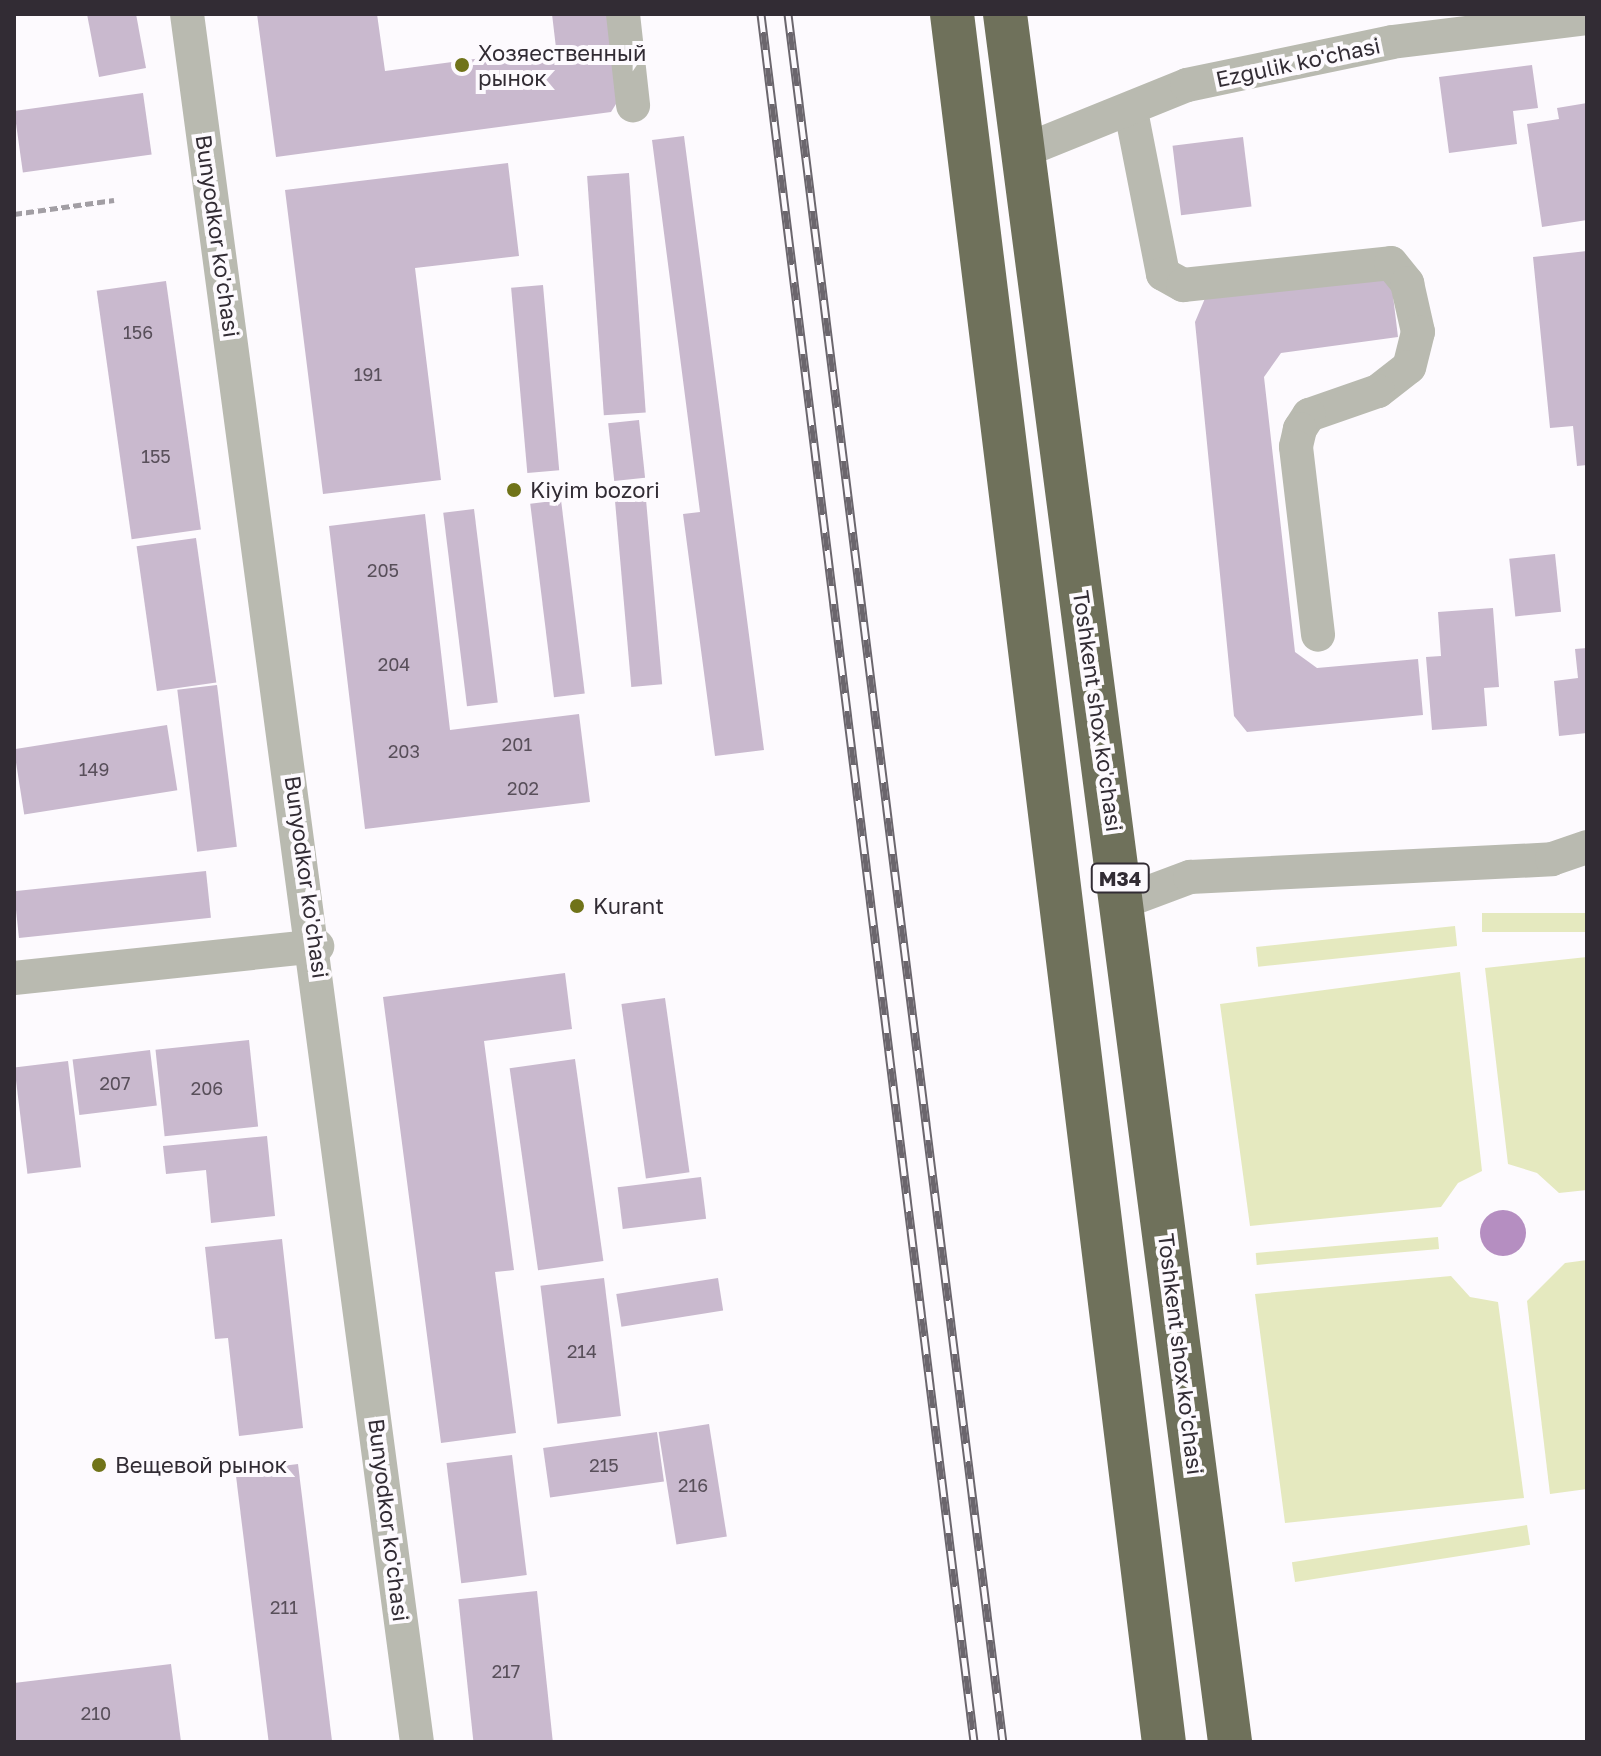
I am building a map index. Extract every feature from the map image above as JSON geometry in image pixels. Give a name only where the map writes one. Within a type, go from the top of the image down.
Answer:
[{"type":"highway","name":"M34","points":[[952,14],[1164,1742]]},
{"type":"highway","name":"Toshkent shox ko'chasi","points":[[1005,14],[1230,1742]]},
{"type":"street","name":"Bunyodkor ko'chasi","points":[[187,14],[317,946],[417,1742]]},
{"type":"street","points":[[623,14],[633,105]]},
{"type":"street","name":"Ezgulik ko'chasi","points":[[1021,152],[1131,111],[1187,85],[1392,42],[1587,18]]},
{"type":"street","points":[[1131,111],[1163,274],[1183,285],[1391,263],[1407,283],[1418,332],[1409,367],[1378,391],[1309,415],[1300,429],[1296,447],[1318,635]]},
{"type":"street","points":[[1123,902],[1190,877],[1552,859],[1587,847]]},
{"type":"street","points":[[14,978],[317,946]]},
{"type":"path","points":[[14,214],[114,200]]},
{"type":"green space","points":[[1482,913],[1587,913],[1587,932],[1482,932]]},
{"type":"green space","points":[[1455,926],[1457,946],[1258,967],[1256,947]]},
{"type":"green space","points":[[1587,957],[1587,1190],[1559,1193],[1537,1173],[1508,1164],[1485,968]]},
{"type":"green space","points":[[1460,972],[1482,1171],[1458,1183],[1441,1207],[1250,1226],[1220,1004]]},
{"type":"green space","points":[[1438,1237],[1439,1249],[1257,1265],[1256,1253]]},
{"type":"green space","points":[[1587,1260],[1587,1489],[1550,1494],[1527,1301],[1565,1263]]},
{"type":"green space","points":[[1451,1276],[1470,1297],[1498,1302],[1524,1498],[1285,1523],[1255,1294]]},
{"type":"green space","points":[[1527,1525],[1530,1545],[1295,1582],[1292,1562]]},
{"type":"shaded area","points":[[1503,1210],[1520,1216],[1526,1233],[1520,1250],[1503,1256],[1486,1250],[1480,1233],[1486,1216]]},
{"type":"building","points":[[87,14],[136,14],[146,68],[99,77]]},
{"type":"building","name":"Хозяественный рынок","points":[[257,14],[377,14],[385,71],[556,48],[552,14],[609,14],[621,96],[611,112],[276,157]]},
{"type":"building","points":[[1532,65],[1538,108],[1513,111],[1517,144],[1449,153],[1439,77]]},
{"type":"building","points":[[143,93],[152,154],[23,172],[14,111]]},
{"type":"building","points":[[1587,103],[1587,220],[1542,227],[1527,124],[1559,119],[1557,108]]},
{"type":"building","points":[[684,136],[764,750],[715,756],[683,514],[700,512],[652,140]]},
{"type":"building","points":[[1243,137],[1252,206],[1181,215],[1173,146]]},
{"type":"building","points":[[508,163],[519,256],[415,268],[441,480],[323,494],[285,190]]},
{"type":"building","points":[[629,173],[646,412],[604,415],[587,176]]},
{"type":"building","points":[[1587,251],[1587,465],[1577,466],[1573,426],[1550,428],[1533,257]]},
{"type":"building","points":[[1390,271],[1398,337],[1281,353],[1264,377],[1295,652],[1317,668],[1418,659],[1423,715],[1247,732],[1234,716],[1195,322],[1206,296]]},
{"type":"building","points":[[166,281],[201,530],[132,539],[97,291]]},
{"type":"building","points":[[543,285],[559,470],[527,473],[511,288]]},
{"type":"building","points":[[639,420],[645,478],[614,481],[608,423]]},
{"type":"building","points":[[645,488],[662,684],[631,687],[614,491]]},
{"type":"building","points":[[561,500],[585,694],[554,697],[530,504]]},
{"type":"building","points":[[474,509],[498,703],[467,706],[443,513]]},
{"type":"building","points":[[425,514],[450,730],[579,714],[590,802],[365,829],[329,526]]},
{"type":"building","points":[[196,538],[216,683],[157,691],[137,546]]},
{"type":"building","points":[[1555,554],[1561,612],[1515,616],[1509,559]]},
{"type":"building","points":[[1493,608],[1499,687],[1484,688],[1487,726],[1432,730],[1426,657],[1441,656],[1438,612]]},
{"type":"building","points":[[1587,648],[1587,733],[1559,736],[1554,681],[1578,678],[1575,649]]},
{"type":"building","points":[[217,685],[237,847],[197,852],[177,690]]},
{"type":"building","points":[[167,725],[177,790],[24,814],[14,749]]},
{"type":"building","points":[[206,871],[211,918],[19,938],[14,891]]},
{"type":"building","name":"Kurant","points":[[577,898],[586,907],[577,916],[568,907]]},
{"type":"building","points":[[565,973],[572,1029],[484,1041],[514,1270],[495,1272],[516,1433],[441,1443],[383,997]]},
{"type":"building","points":[[665,998],[689,1172],[646,1178],[621,1004]]},
{"type":"building","points":[[249,1040],[258,1127],[165,1136],[156,1050]]},
{"type":"building","points":[[150,1050],[157,1106],[79,1115],[73,1060]]},
{"type":"building","points":[[575,1059],[603,1261],[538,1270],[510,1068]]},
{"type":"building","points":[[68,1061],[81,1167],[27,1174],[14,1068]]},
{"type":"building","points":[[267,1136],[275,1216],[211,1223],[206,1170],[166,1174],[163,1146]]},
{"type":"building","points":[[701,1177],[706,1219],[623,1229],[618,1187]]},
{"type":"building","points":[[282,1239],[303,1428],[239,1436],[228,1338],[215,1339],[205,1247]]},
{"type":"building","points":[[604,1278],[621,1416],[557,1424],[540,1286]]},
{"type":"building","points":[[718,1278],[723,1311],[621,1327],[616,1294]]},
{"type":"building","points":[[709,1424],[727,1537],[676,1545],[659,1432]]},
{"type":"building","points":[[657,1432],[664,1482],[550,1498],[543,1448]]},
{"type":"building","points":[[512,1455],[527,1575],[461,1583],[446,1463]]},
{"type":"building","points":[[298,1464],[332,1742],[269,1742],[235,1472]]},
{"type":"building","points":[[537,1591],[553,1742],[473,1742],[458,1599]]},
{"type":"building","points":[[171,1664],[181,1742],[14,1742],[14,1683]]},
{"type":"railway","points":[[761,14],[974,1742]]},
{"type":"railway","points":[[788,14],[1003,1742]]},
{"type":"place","name":"Хозяественный рынок","points":[[462,65]]},
{"type":"place","name":"Kiyim bozori","points":[[514,490]]},
{"type":"place","name":"Kurant","points":[[577,906]]},
{"type":"place","name":"Вещевой рынок","points":[[99,1465]]}]
